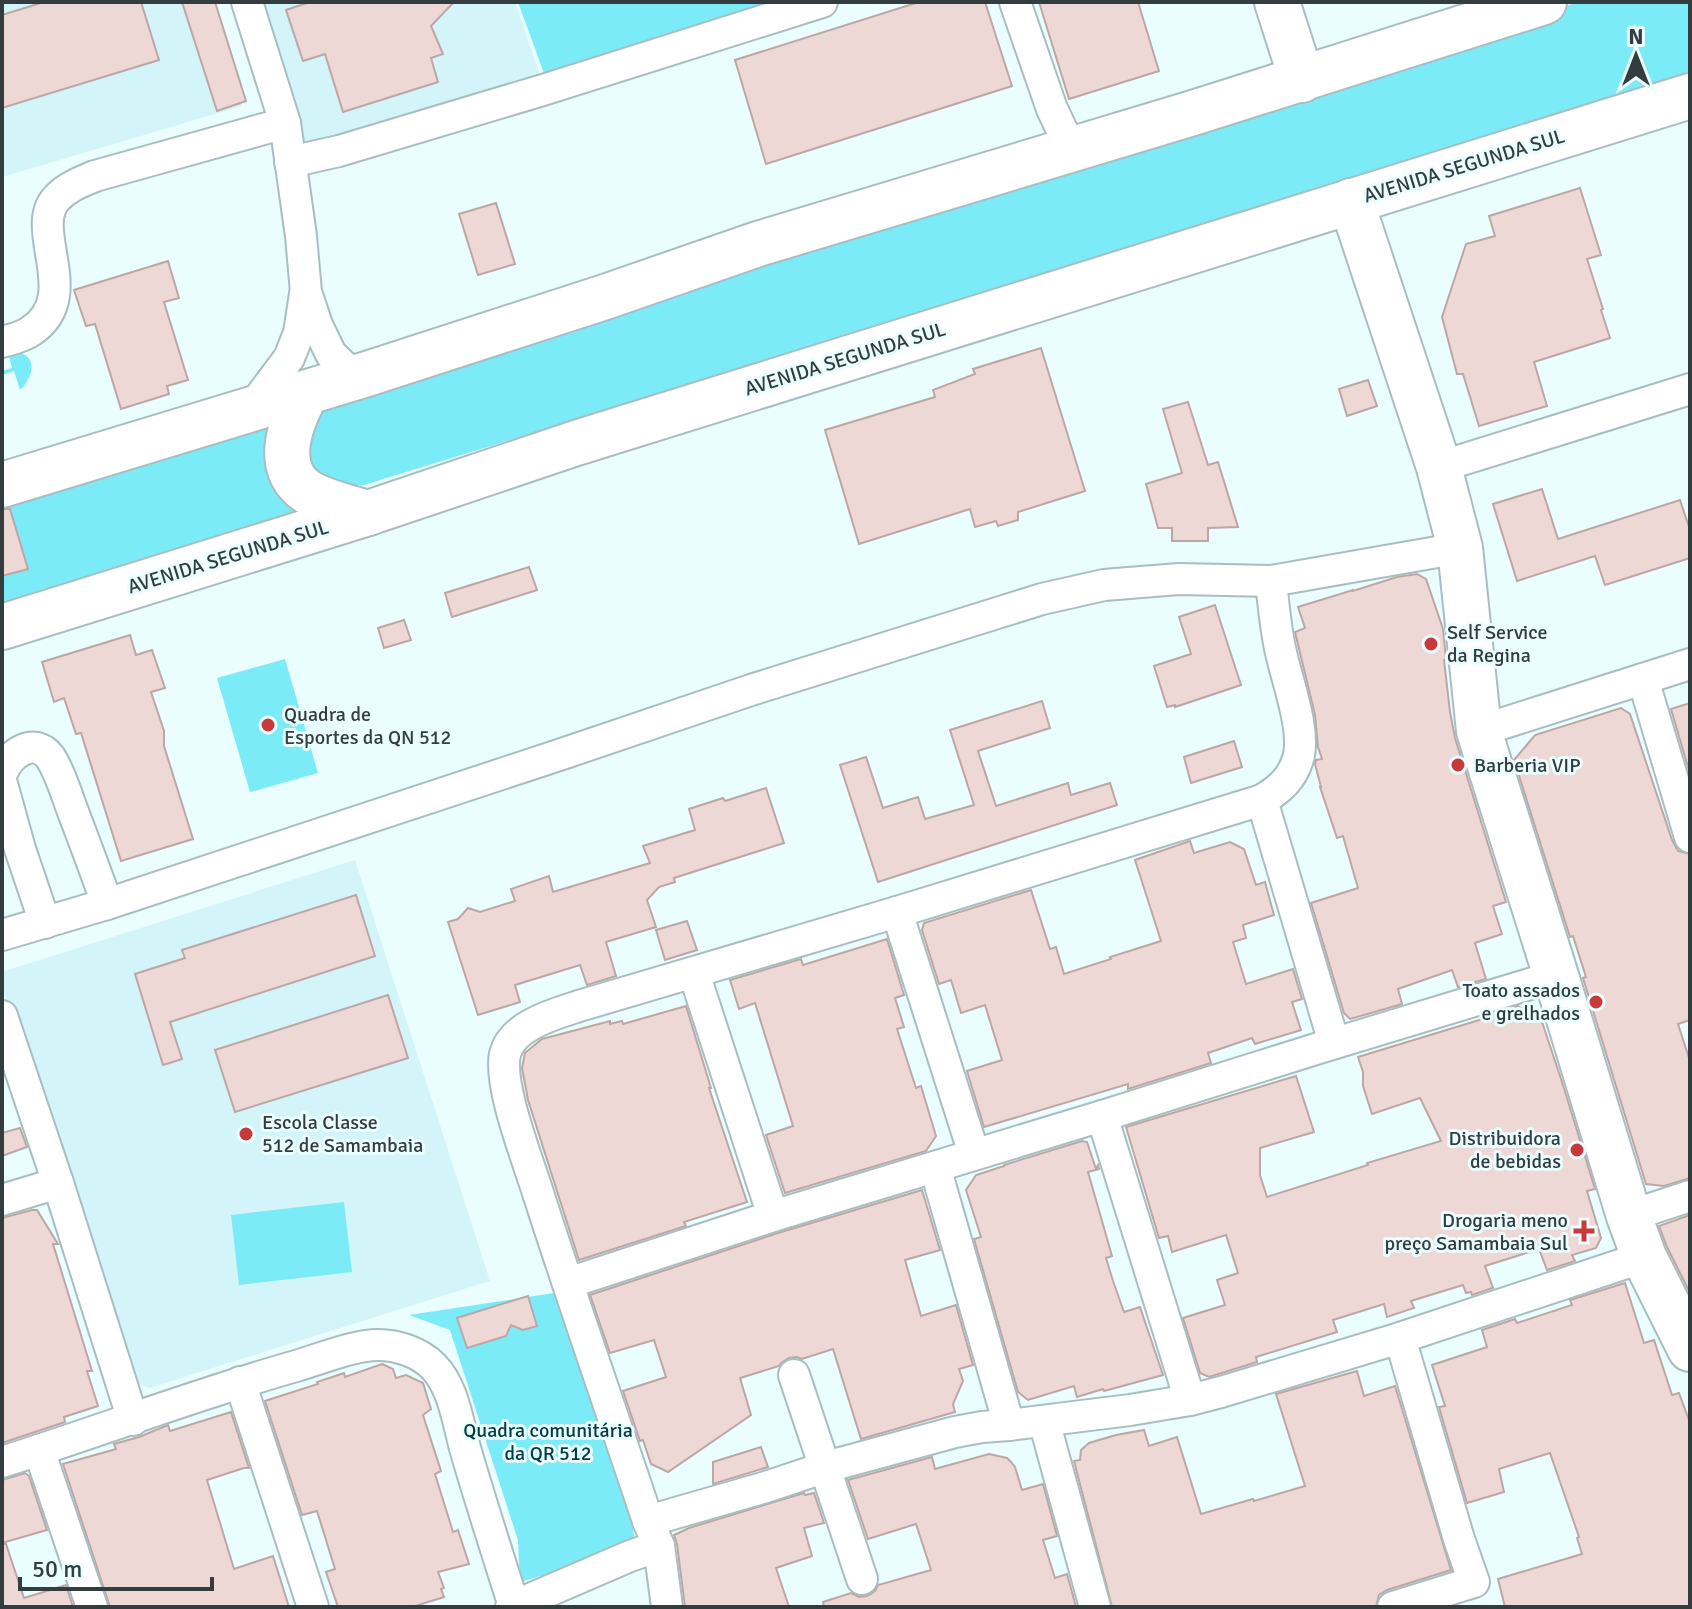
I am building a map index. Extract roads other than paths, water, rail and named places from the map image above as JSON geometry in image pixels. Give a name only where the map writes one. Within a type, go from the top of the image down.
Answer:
[{"type":"main road","points":[[1277,2],[1302,80]]},
{"type":"main road","points":[[2,485],[306,394],[758,244],[1302,80],[1544,2]]},
{"type":"main road","name":"AVENIDA SEGUNDA SUL","points":[[2,627],[368,513],[576,443],[1690,96]]},
{"type":"main road","points":[[1351,201],[1439,467],[1460,548],[1479,731],[1629,1216],[1644,1257],[1690,1349]]},
{"type":"main road","points":[[306,394],[294,417],[288,439],[288,463],[293,476],[310,493],[368,513]]},
{"type":"street","points":[[247,2],[285,123],[306,292],[331,354],[356,378]]},
{"type":"street","points":[[290,162],[339,151],[518,98],[822,2]]},
{"type":"street","points":[[1015,2],[1052,109],[1071,149]]},
{"type":"street","points":[[2,342],[32,331],[50,310],[55,286],[48,224],[49,212],[56,198],[75,184],[95,176],[285,123]]},
{"type":"street","points":[[250,410],[289,358],[299,333],[306,292]]},
{"type":"street","points":[[1439,467],[1690,389]]},
{"type":"street","points":[[2,935],[107,904],[751,690],[1042,599],[1104,585],[1164,580],[1271,581],[1460,548]]},
{"type":"street","points":[[667,1607],[654,1534],[513,1114],[505,1073],[505,1052],[515,1037],[536,1021],[579,1006],[1262,800],[1280,789],[1299,758],[1300,741],[1295,706],[1279,644],[1271,581]]},
{"type":"street","points":[[1479,731],[1690,664]]},
{"type":"street","points":[[1643,679],[1690,837]]},
{"type":"street","points":[[2,773],[6,763],[17,752],[27,748],[36,748],[51,758],[107,904]]},
{"type":"street","points":[[2,784],[45,923]]},
{"type":"street","points":[[1262,800],[1334,1043]]},
{"type":"street","points":[[897,912],[974,1154]]},
{"type":"street","points":[[694,973],[773,1216]]},
{"type":"street","points":[[568,1283],[773,1216],[1556,976]]},
{"type":"street","points":[[2,1016],[133,1420]]},
{"type":"street","points":[[1102,1116],[1190,1400]]},
{"type":"street","points":[[935,1167],[1009,1425]]},
{"type":"street","points":[[2,1200],[58,1183]]},
{"type":"street","points":[[1629,1216],[1690,1196]]},
{"type":"street","points":[[2,1462],[240,1382],[361,1346],[395,1346],[413,1352],[433,1366],[448,1388],[513,1606],[630,1556],[654,1534],[766,1487],[826,1467],[982,1427],[1190,1400],[1400,1338],[1644,1257]]},
{"type":"street","points":[[1393,1607],[1479,1594],[1459,1539],[1400,1338]]},
{"type":"street","points":[[794,1375],[862,1579]]},
{"type":"street","points":[[240,1382],[313,1607]]},
{"type":"street","points":[[1044,1421],[1095,1607]]},
{"type":"street","points":[[39,1450],[92,1607]]},
{"type":"place","name":"Self Service da Regina","points":[[1431,644]]},
{"type":"place","name":"Quadra de Esportes da QN 512","points":[[268,725]]},
{"type":"place","name":"Barberia VIP","points":[[1458,765]]},
{"type":"place","name":"Toato assados e grelhados","points":[[1596,1002]]},
{"type":"place","name":"Escola Classe 512 de Samambaia","points":[[246,1134]]},
{"type":"place","name":"Distribuidora de bebidas","points":[[1577,1150]]},
{"type":"place","name":"Drogaria meno preço Samambaia Sul","points":[[1584,1231]]},
{"type":"park label","name":"Quadra comunitária da QR 512","points":[[548,1442]]}]
